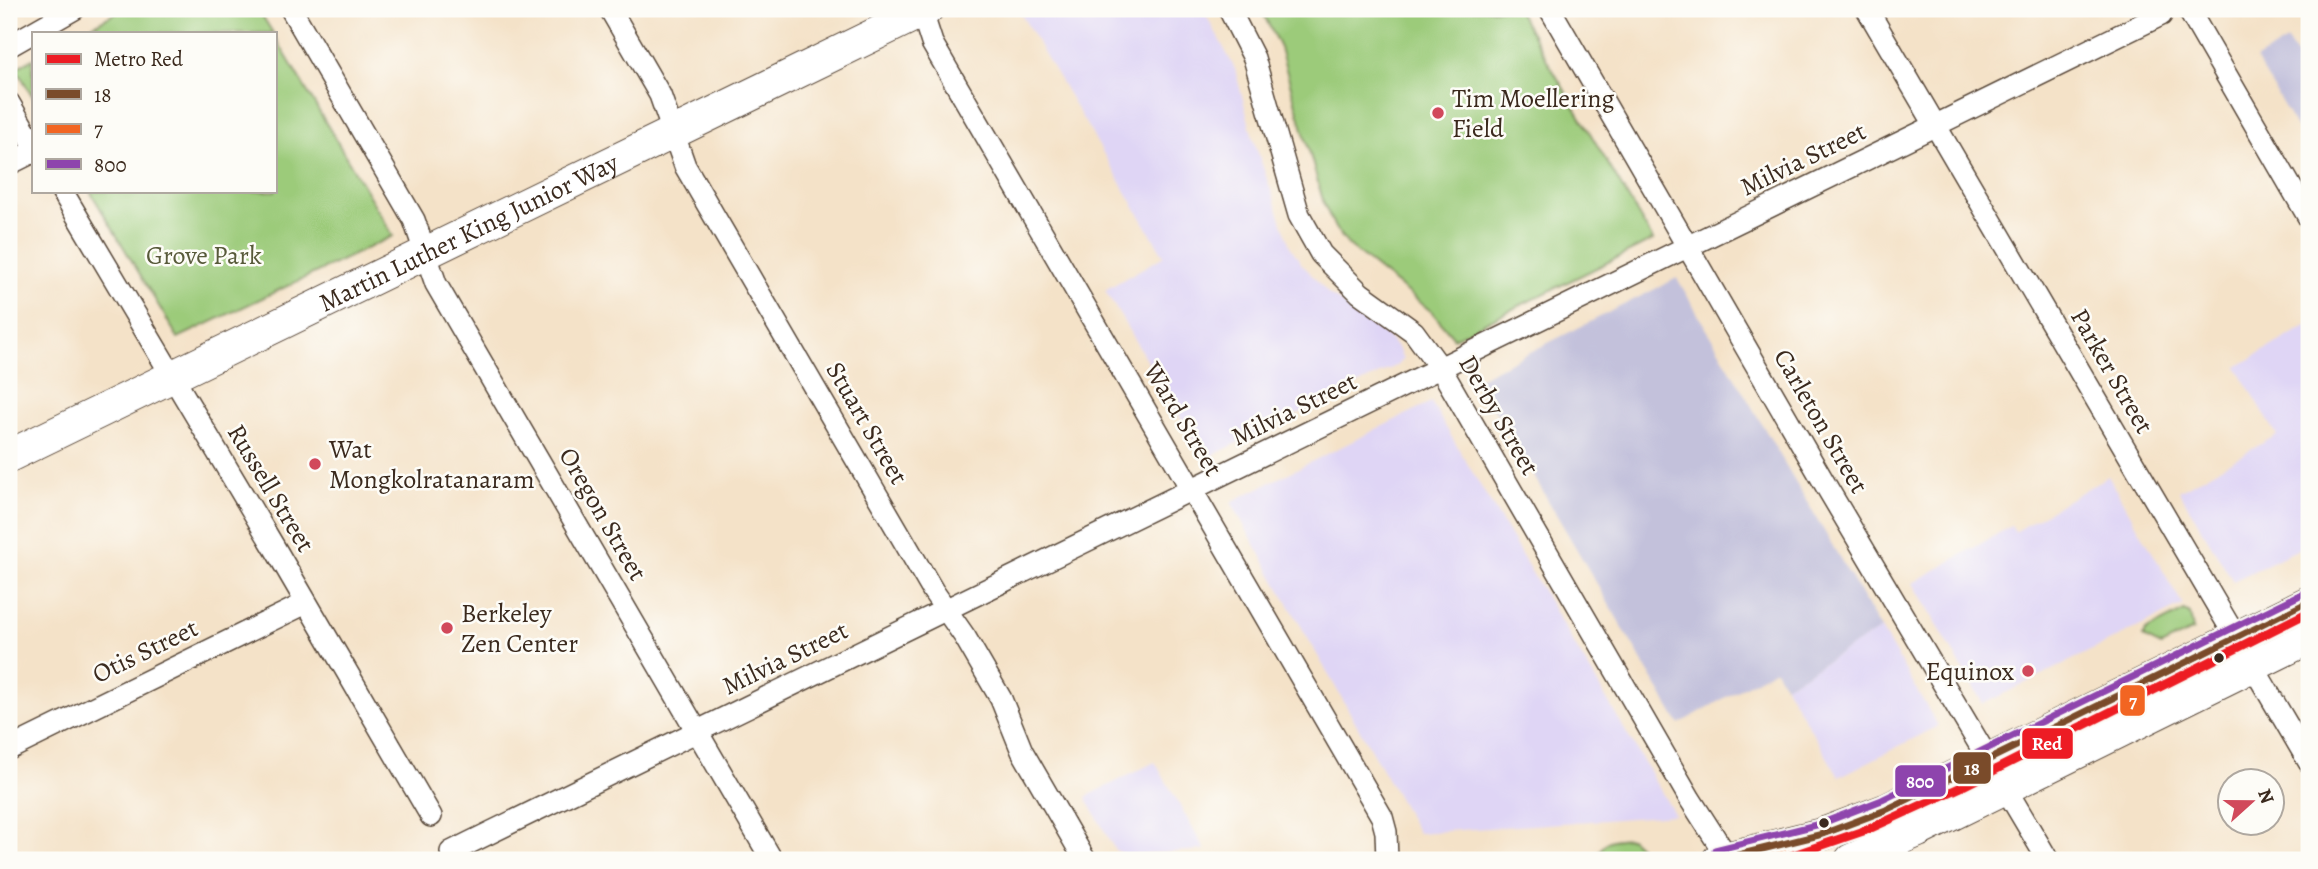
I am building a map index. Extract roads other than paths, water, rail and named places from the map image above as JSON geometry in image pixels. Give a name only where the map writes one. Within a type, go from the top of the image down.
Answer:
[{"type":"main road","name":"Martin Luther King Junior Way","points":[[9,456],[923,10]]},
{"type":"main road","points":[[1724,859],[1856,824],[2309,602]]},
{"type":"main road","points":[[1851,860],[1918,831],[2309,638]]},
{"type":"street","points":[[34,32],[74,9]]},
{"type":"street","name":"Oregon Street","points":[[291,9],[414,220],[436,284],[772,860]]},
{"type":"street","name":"Stuart Street","points":[[610,9],[660,95],[685,166],[926,579],[1001,699],[1022,751],[1085,860]]},
{"type":"street","name":"Derby Street","points":[[1229,9],[1254,58],[1299,215],[1321,254],[1360,293],[1414,332],[1441,369],[1724,859]]},
{"type":"street","name":"Carleton Street","points":[[1550,9],[2048,860]]},
{"type":"street","name":"Parker Street","points":[[1867,9],[2309,762]]},
{"type":"street","points":[[2188,9],[2309,218]]},
{"type":"street","name":"Ward Street","points":[[923,10],[932,43],[1373,799],[1386,832],[1387,860]]},
{"type":"street","name":"Milvia Street","points":[[454,856],[697,731],[2161,15]]},
{"type":"street","points":[[9,46],[32,33]]},
{"type":"street","points":[[9,103],[32,142]]},
{"type":"street","points":[[9,164],[32,152]]},
{"type":"street","name":"Russell Street","points":[[63,192],[431,816]]},
{"type":"street","name":"Otis Street","points":[[9,749],[306,603]]},
{"type":"metro line","name":"Red","points":[[1779,860],[1869,829],[1959,788],[2309,612]]},
{"type":"place","name":"Tim Moellering Field","points":[[1438,113]]},
{"type":"place","name":"Wat Mongkolratanaram","points":[[315,464]]},
{"type":"place","name":"Berkeley Zen Center","points":[[447,628]]},
{"type":"place","name":"Equinox","points":[[2028,671]]},
{"type":"park label","name":"Grove Park","points":[[204,255]]}]
